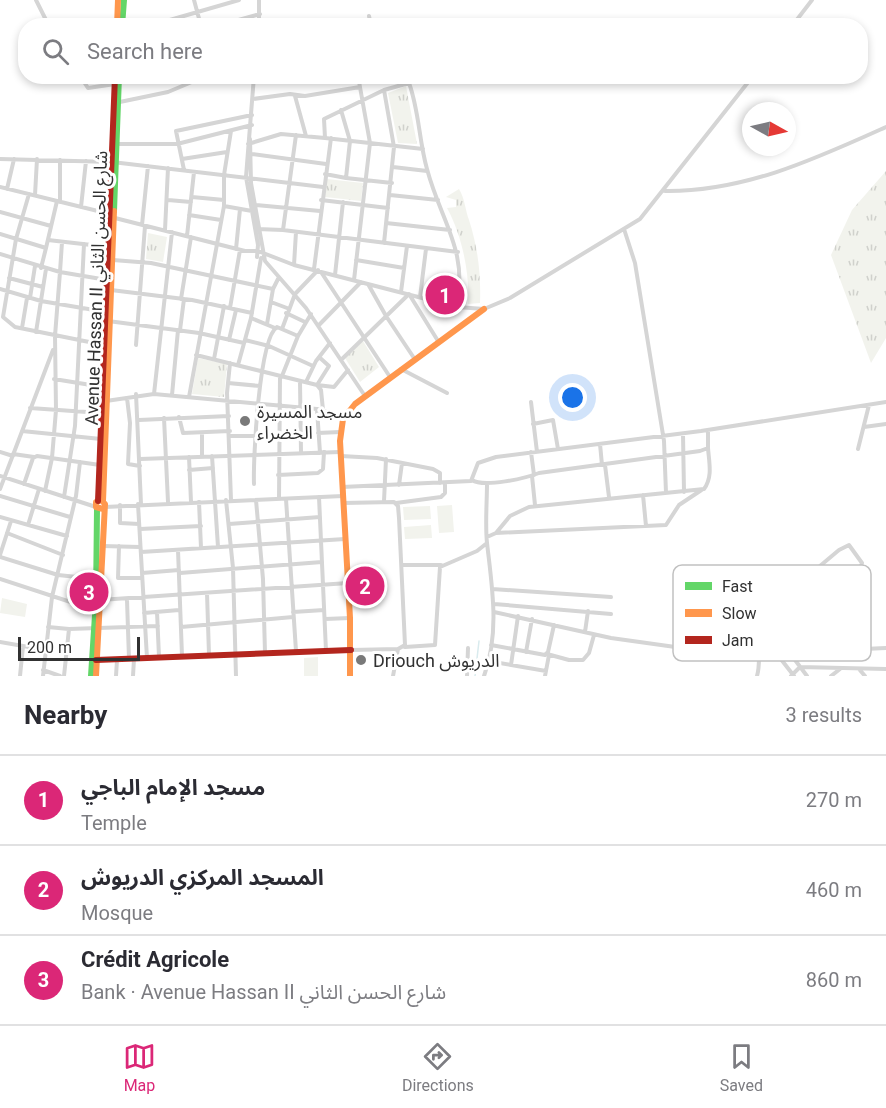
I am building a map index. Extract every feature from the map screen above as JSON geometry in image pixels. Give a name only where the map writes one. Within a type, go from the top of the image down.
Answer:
[{"type":"main road","points":[[117,18],[118,0]]},
{"type":"main road","points":[[123,18],[124,0]]},
{"type":"main road","name":"Avenue Hassan II شارع الحسن الثاني","points":[[100,505],[113,260],[118,84]]},
{"type":"main road","name":"Avenue Hassan II شارع الحسن الثاني","points":[[96,676],[101,413],[104,401],[104,345],[108,321],[106,312],[109,247],[113,216]]},
{"type":"main road","points":[[350,676],[350,618],[340,432],[344,416],[365,396],[414,358],[484,309]]},
{"type":"main road","name":"Avenue Hassan II شارع الحسن الثاني","points":[[97,629],[95,610],[99,600],[96,579],[100,546]]},
{"type":"main road","points":[[96,660],[351,650]]},
{"type":"main road","name":"Avenue Hassan II شارع الحسن الثاني","points":[[91,676],[96,660]]},
{"type":"street","points":[[36,0],[45,18]]},
{"type":"street","points":[[195,0],[199,18]]},
{"type":"street","points":[[176,18],[239,0]]},
{"type":"street","points":[[259,0],[260,18]]},
{"type":"street","points":[[798,18],[812,0]]},
{"type":"street","points":[[246,18],[260,14]]},
{"type":"street","points":[[85,84],[88,88],[100,84]]},
{"type":"street","points":[[117,103],[168,92],[187,84]]},
{"type":"street","points":[[238,365],[252,315],[261,256],[248,177],[254,84]]},
{"type":"street","points":[[354,280],[370,144],[360,84]]},
{"type":"street","points":[[324,138],[323,120],[384,90],[405,84]]},
{"type":"street","points":[[409,84],[427,171],[458,252],[461,279],[457,307]]},
{"type":"street","points":[[0,187],[261,256],[272,256],[294,265],[457,307],[484,309],[519,293],[645,214],[747,84]]},
{"type":"street","points":[[253,99],[306,96],[360,87]]},
{"type":"street","points":[[384,90],[394,147],[384,243]]},
{"type":"street","points":[[295,95],[306,136]]},
{"type":"street","points":[[341,110],[350,141],[346,178]]},
{"type":"street","points":[[184,170],[176,131],[252,115]]},
{"type":"street","points":[[115,144],[177,144],[252,125]]},
{"type":"street","points":[[664,191],[709,189],[761,178],[886,128]]},
{"type":"street","points":[[189,397],[209,276],[222,220],[224,175],[231,131]]},
{"type":"street","points":[[250,144],[272,135],[296,135],[423,149]]},
{"type":"street","points":[[283,230],[296,135]]},
{"type":"street","points":[[331,138],[321,200],[318,271],[390,377]]},
{"type":"street","points":[[250,144],[252,154],[248,177],[256,205],[258,251],[278,279],[295,294],[311,314],[365,396]]},
{"type":"street","points":[[182,159],[227,152]]},
{"type":"street","points":[[252,154],[326,164]]},
{"type":"street","points":[[0,159],[114,162],[323,187]]},
{"type":"street","points":[[7,189],[14,159]]},
{"type":"street","points":[[35,195],[36,159]]},
{"type":"street","points":[[41,268],[59,202],[60,160]]},
{"type":"street","points":[[81,207],[86,161]]},
{"type":"street","points":[[136,345],[148,166]]},
{"type":"street","points":[[165,231],[168,168]]},
{"type":"street","points":[[393,168],[427,171]]},
{"type":"street","points":[[172,395],[194,172]]},
{"type":"street","points":[[325,174],[392,183]]},
{"type":"street","points":[[29,194],[16,239],[3,317],[10,324],[36,332],[104,345]]},
{"type":"street","points":[[390,195],[438,200]]},
{"type":"street","points":[[167,200],[224,200]]},
{"type":"street","points":[[321,200],[388,208]]},
{"type":"street","points":[[335,275],[343,202]]},
{"type":"street","points":[[256,205],[320,211]]},
{"type":"street","points":[[224,206],[252,211]]},
{"type":"street","points":[[230,308],[240,250],[240,209]]},
{"type":"street","points":[[0,212],[51,226]]},
{"type":"street","points":[[189,215],[222,220]]},
{"type":"street","points":[[386,223],[450,230]]},
{"type":"street","points":[[257,229],[283,230],[458,252]]},
{"type":"street","points":[[624,229],[635,263],[663,436],[666,493]]},
{"type":"street","points":[[154,394],[166,268],[172,232]]},
{"type":"street","points":[[294,265],[296,232]]},
{"type":"street","points":[[0,234],[46,248]]},
{"type":"street","points":[[48,240],[109,247]]},
{"type":"street","points":[[45,491],[52,458],[56,410],[55,336],[62,242]]},
{"type":"street","points":[[64,497],[76,412],[84,244]]},
{"type":"street","points":[[401,292],[407,246]]},
{"type":"street","points":[[420,297],[426,249]]},
{"type":"street","points":[[240,250],[258,251]]},
{"type":"street","points":[[0,254],[41,268],[108,281]]},
{"type":"street","points":[[113,260],[142,262],[273,289]]},
{"type":"street","points":[[356,260],[404,268]]},
{"type":"street","points":[[22,328],[35,266]]},
{"type":"street","points":[[36,332],[46,269]]},
{"type":"street","points":[[282,330],[295,294],[318,271]]},
{"type":"street","points":[[9,278],[43,287]]},
{"type":"street","points":[[267,324],[273,289],[278,279]]},
{"type":"street","points":[[319,325],[361,282]]},
{"type":"street","points":[[368,284],[414,358]]},
{"type":"street","points":[[0,289],[41,301],[106,312]]},
{"type":"street","points":[[111,290],[224,306],[252,315],[275,328],[298,336]]},
{"type":"street","points":[[341,360],[409,294]]},
{"type":"street","points":[[409,294],[438,341]]},
{"type":"street","points":[[271,302],[305,322]]},
{"type":"street","points":[[214,359],[224,306]]},
{"type":"street","points":[[229,340],[236,310]]},
{"type":"street","points":[[279,499],[278,436],[281,376],[298,336],[311,314]]},
{"type":"street","points":[[108,321],[199,333],[269,346],[313,366]]},
{"type":"street","points":[[254,484],[253,455],[261,370],[270,337],[275,328]]},
{"type":"street","points":[[306,382],[313,366],[330,343]]},
{"type":"street","points":[[0,489],[55,347]]},
{"type":"street","points":[[196,355],[317,385],[334,387],[348,370]]},
{"type":"street","points":[[317,385],[328,366],[319,357]]},
{"type":"street","points":[[230,363],[227,383],[231,455],[228,500],[233,568],[236,676]]},
{"type":"street","points":[[400,369],[447,393]]},
{"type":"street","points":[[54,379],[103,387]]},
{"type":"street","points":[[300,381],[301,453]]},
{"type":"street","points":[[227,383],[260,386]]},
{"type":"street","points":[[278,474],[318,473],[323,469],[318,433],[321,390],[317,385]]},
{"type":"street","points":[[104,401],[127,398],[136,394],[172,395],[299,406],[344,416]]},
{"type":"street","points":[[136,394],[140,459],[139,527],[147,658]]},
{"type":"street","points":[[127,398],[130,423],[128,464],[140,466]]},
{"type":"street","points":[[531,402],[537,452]]},
{"type":"street","points":[[472,480],[480,462],[531,452],[683,434],[886,402]]},
{"type":"street","points":[[858,449],[869,405]]},
{"type":"street","points":[[30,408],[101,413]]},
{"type":"street","points":[[139,420],[229,416]]},
{"type":"street","points":[[180,417],[182,432],[278,436]]},
{"type":"street","points":[[164,418],[168,502]]},
{"type":"street","points":[[533,424],[553,420],[558,449]]},
{"type":"street","points":[[864,427],[886,424]]},
{"type":"street","points":[[487,537],[496,533],[668,524],[679,505],[704,489],[710,472],[708,430]]},
{"type":"street","points":[[22,431],[101,438]]},
{"type":"street","points":[[202,432],[202,456]]},
{"type":"street","points":[[318,433],[340,432]]},
{"type":"street","points":[[683,434],[684,492]]},
{"type":"street","points":[[600,444],[609,497]]},
{"type":"street","points":[[342,487],[472,480],[487,483],[665,457],[708,448]]},
{"type":"street","points":[[0,452],[100,465]]},
{"type":"street","points":[[3,477],[74,500],[100,505],[319,497],[396,503],[441,497],[444,494],[439,471],[386,459],[322,452],[140,459]]},
{"type":"street","points":[[531,452],[535,505]]},
{"type":"street","points":[[212,456],[218,547]]},
{"type":"street","points":[[24,484],[35,457]]},
{"type":"street","points":[[189,457],[191,502]]},
{"type":"street","points":[[384,501],[386,459]]},
{"type":"street","points":[[43,676],[52,597],[67,536],[80,462]]},
{"type":"street","points":[[399,485],[402,463]]},
{"type":"street","points":[[189,470],[213,468]]},
{"type":"street","points":[[484,676],[491,645],[494,612],[487,543],[487,483]]},
{"type":"street","points":[[28,525],[39,489]]},
{"type":"street","points":[[496,533],[515,512],[535,505],[561,505],[609,497],[704,489]]},
{"type":"street","points":[[643,495],[646,526]]},
{"type":"street","points":[[0,496],[70,517]]},
{"type":"street","points":[[319,497],[326,651]]},
{"type":"street","points":[[286,499],[296,651]]},
{"type":"street","points":[[256,500],[264,589],[265,653]]},
{"type":"street","points":[[199,502],[201,548]]},
{"type":"street","points":[[396,503],[399,510],[404,647]]},
{"type":"street","points":[[117,505],[120,523],[139,527],[201,526]]},
{"type":"street","points":[[0,517],[67,536]]},
{"type":"street","points":[[229,524],[320,517]]},
{"type":"street","points":[[10,521],[0,556],[58,574],[96,579]]},
{"type":"street","points":[[7,533],[63,555]]},
{"type":"street","points":[[100,546],[178,550],[345,539]]},
{"type":"street","points":[[402,565],[442,565],[457,561],[487,543]]},
{"type":"street","points":[[823,565],[839,550],[849,545],[861,565]]},
{"type":"street","points":[[119,546],[118,578],[179,571],[322,562]]},
{"type":"street","points":[[178,550],[182,656]]},
{"type":"street","points":[[351,650],[435,645],[442,565]]},
{"type":"street","points":[[0,579],[95,610]]},
{"type":"street","points":[[99,600],[348,584]]},
{"type":"street","points":[[492,589],[611,597]]},
{"type":"street","points":[[207,593],[209,655]]},
{"type":"street","points":[[127,600],[134,676]]},
{"type":"street","points":[[494,604],[611,614]]},
{"type":"street","points":[[144,613],[179,610]]},
{"type":"street","points":[[181,627],[263,620],[324,610]]},
{"type":"street","points":[[585,632],[588,611]]},
{"type":"street","points":[[157,612],[159,657]]},
{"type":"street","points":[[494,612],[594,635],[673,646]]},
{"type":"street","points":[[511,665],[518,616]]},
{"type":"street","points":[[325,619],[350,618]]},
{"type":"street","points":[[526,652],[532,620]]},
{"type":"street","points":[[488,661],[546,674],[554,625]]},
{"type":"street","points":[[48,627],[97,629],[158,626]]},
{"type":"street","points":[[43,670],[62,676],[69,629]]},
{"type":"street","points":[[491,645],[569,660],[583,660],[589,653],[594,635]]},
{"type":"street","points":[[0,642],[46,651]]},
{"type":"street","points":[[20,676],[23,646]]},
{"type":"street","points":[[467,676],[468,648]]},
{"type":"street","points":[[871,649],[886,648]]},
{"type":"street","points":[[393,676],[398,649]]},
{"type":"street","points":[[116,676],[117,660]]},
{"type":"street","points":[[757,676],[760,661]]},
{"type":"street","points":[[782,661],[793,675],[800,667]]},
{"type":"street","points":[[796,661],[807,676]]},
{"type":"street","points":[[800,667],[886,669]]},
{"type":"street","points":[[834,675],[840,668]]},
{"type":"street","points":[[859,668],[865,676]]},
{"type":"green space","points":[[406,86],[417,144],[398,143],[388,93]]},
{"type":"green space","points":[[886,171],[886,338],[871,363],[831,255],[852,210]]},
{"type":"green space","points":[[327,179],[363,183],[361,201],[325,197]]},
{"type":"green space","points":[[459,189],[477,251],[480,303],[468,304],[468,280],[464,255],[457,230],[447,208],[456,207],[456,200],[446,197]]},
{"type":"green space","points":[[148,233],[167,237],[163,262],[146,259]]},
{"type":"green space","points":[[363,341],[379,367],[360,382],[345,358]]},
{"type":"green space","points":[[198,358],[227,364],[224,397],[192,394]]},
{"type":"green space","points":[[452,505],[454,532],[439,533],[437,506]]},
{"type":"green space","points":[[430,506],[431,519],[404,520],[403,507]]},
{"type":"green space","points":[[431,525],[432,538],[405,539],[404,527]]},
{"type":"green space","points":[[2,598],[27,604],[25,617],[0,613]]},
{"type":"green space","points":[[318,657],[318,676],[304,676],[304,658]]},
{"type":"waterway","points":[[475,676],[479,641]]},
{"type":"traffic: fast","points":[[123,18],[124,0]]},
{"type":"traffic: fast","points":[[114,211],[119,84]]},
{"type":"traffic: fast","points":[[91,676],[96,600],[97,509]]},
{"type":"traffic: slow","points":[[117,18],[118,0]]},
{"type":"traffic: slow","points":[[103,501],[114,211]]},
{"type":"traffic: slow","points":[[350,676],[350,618],[340,441],[343,419],[355,404],[484,309]]},
{"type":"traffic: slow","points":[[96,676],[105,504],[101,500],[96,502],[96,507],[103,509]]},
{"type":"traffic: jam","points":[[98,501],[115,84]]},
{"type":"traffic: jam","points":[[96,660],[351,650]]},
{"type":"place","name":"مسجد الإمام الباجي","points":[[445,295]]},
{"type":"place","name":"مسجد المسيرة الخضراء","points":[[245,421]]},
{"type":"place","name":"المسجد المركزي الدريوش","points":[[365,586]]},
{"type":"place","name":"Crédit Agricole","points":[[89,592]]},
{"type":"place","name":"Driouch الدريوش","points":[[361,660]]}]
